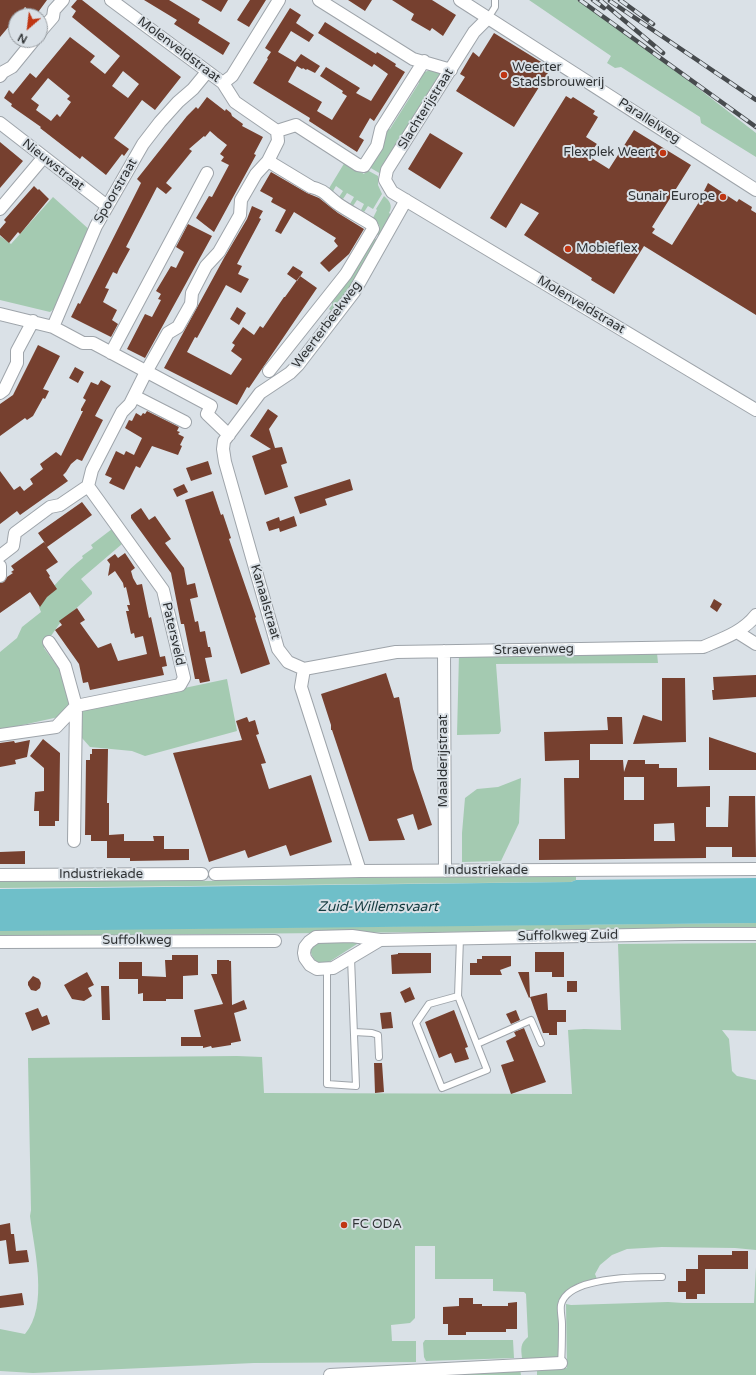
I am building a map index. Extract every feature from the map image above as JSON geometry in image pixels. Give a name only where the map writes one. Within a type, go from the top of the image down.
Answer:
[{"type":"street","points":[[48,22],[52,17],[54,10],[63,0]]},
{"type":"street","points":[[223,83],[232,76],[279,0]]},
{"type":"street","points":[[319,0],[413,58],[451,70]]},
{"type":"street","name":"Parallelweg","points":[[460,0],[756,190]]},
{"type":"street","name":"Molenveldstraat","points":[[118,2],[223,83],[235,102],[277,131]]},
{"type":"street","name":"Slachterijstraat","points":[[406,200],[392,192],[388,186],[385,180],[388,170],[474,32],[488,18]]},
{"type":"street","points":[[0,76],[3,72],[12,67],[27,48]]},
{"type":"street","points":[[0,556],[13,546],[15,533],[50,507],[60,505],[88,486],[92,470],[122,412],[130,404],[168,333],[178,327],[191,304],[192,293],[206,266],[219,252],[240,214],[241,200],[256,174],[268,161],[278,141],[277,131],[296,126],[358,165],[364,166],[377,146],[381,129],[424,61]]},
{"type":"street","name":"Spoorstraat","points":[[53,327],[96,226],[143,144],[160,122],[178,102],[196,86],[207,72]]},
{"type":"street","name":"Nieuwstraat","points":[[0,123],[43,158],[107,206]]},
{"type":"street","points":[[0,209],[43,158]]},
{"type":"street","points":[[268,161],[311,187],[318,188],[337,203],[371,224],[373,229],[346,274],[270,371]]},
{"type":"street","points":[[111,353],[207,173]]},
{"type":"street","name":"Molenveldstraat","points":[[406,200],[756,410]]},
{"type":"street","name":"Weerterbeekweg","points":[[229,435],[260,393],[298,366],[354,292],[406,200]]},
{"type":"street","points":[[0,314],[53,327],[83,343],[93,343],[211,406],[207,414],[229,435]]},
{"type":"street","points":[[0,393],[4,390],[17,363],[17,351],[32,321]]},
{"type":"street","points":[[134,396],[185,422]]},
{"type":"street","name":"Kanaalstraat","points":[[229,435],[224,441],[223,449],[225,462],[278,649],[288,662],[304,670]]},
{"type":"street","name":"Patersveld","points":[[76,706],[180,685],[184,678],[162,590],[88,486]]},
{"type":"street","points":[[0,566],[0,576]]},
{"type":"street","name":"Straevenweg","points":[[304,670],[396,652],[703,647],[737,632],[756,615]]},
{"type":"street","points":[[737,632],[756,644]]},
{"type":"street","points":[[49,642],[65,666],[76,706],[74,842]]},
{"type":"street","name":"Maalderijstraat","points":[[444,651],[445,871]]},
{"type":"street","points":[[304,670],[302,687],[360,871]]},
{"type":"street","points":[[0,735],[56,727],[76,706]]},
{"type":"street","name":"Industriekade","points":[[215,874],[360,871],[756,869]]},
{"type":"street","name":"Industriekade","points":[[0,875],[202,874]]},
{"type":"street","name":"Suffolkweg Zuid","points":[[380,940],[333,968],[317,970],[310,965],[305,958],[305,947],[316,937],[352,936],[380,940],[756,934]]},
{"type":"street","name":"Suffolkweg","points":[[0,942],[275,941]]},
{"type":"street","points":[[330,1375],[561,1364]]},
{"type":"lane","points":[[488,18],[495,7],[495,0]]},
{"type":"lane","points":[[458,996],[429,1004],[416,1023],[442,1088],[487,1070],[458,996],[460,938]]},
{"type":"lane","points":[[327,968],[327,1084],[356,1086],[350,958]]},
{"type":"lane","points":[[477,1044],[531,1020],[541,1043]]},
{"type":"lane","points":[[354,1032],[372,1033],[378,1035],[379,1056]]},
{"type":"lane","points":[[561,1364],[561,1305],[565,1297],[572,1290],[581,1286],[618,1279],[662,1277]]},
{"type":"green space","points":[[529,0],[577,0],[654,54],[756,133],[756,157],[701,123],[700,117],[621,67],[615,68],[607,63],[611,56]]},
{"type":"green space","points":[[433,69],[442,73],[381,174],[369,167],[384,142],[385,130],[390,129],[419,83],[418,78],[422,73]]},
{"type":"green space","points":[[345,162],[364,174],[367,170],[378,176],[378,185],[382,194],[373,209],[368,206],[364,212],[361,210],[364,204],[357,200],[353,206],[350,204],[354,197],[347,193],[343,199],[339,197],[343,191],[336,186],[332,193],[328,190]]},
{"type":"green space","points":[[384,196],[390,204],[391,208],[389,213],[392,215],[380,236],[376,234],[379,225],[373,218],[377,210],[376,209]]},
{"type":"green space","points":[[53,197],[92,232],[55,308],[50,312],[0,300],[0,236],[11,244]]},
{"type":"green space","points":[[374,238],[377,240],[350,288],[333,312],[329,309],[332,305],[331,300]]},
{"type":"green space","points":[[112,529],[122,544],[81,579],[92,594],[60,623],[44,648],[60,670],[70,704],[63,716],[0,730],[0,652],[17,638],[22,627],[41,612],[39,607],[53,587],[83,558],[82,556],[93,548],[91,545]]},
{"type":"green space","points":[[657,653],[658,663],[496,664],[501,731],[499,734],[457,735],[459,654]]},
{"type":"green space","points":[[227,679],[237,731],[145,756],[132,751],[90,747],[82,738],[79,716],[85,709]]},
{"type":"green space","points":[[521,778],[519,823],[501,861],[462,862],[462,833],[465,798],[477,789],[498,787]]},
{"type":"green space","points":[[576,876],[576,880],[571,882],[0,888],[0,881],[199,879],[200,881],[217,881],[218,879]]},
{"type":"green space","points":[[756,923],[756,929],[0,936],[0,930]]},
{"type":"green space","points":[[360,942],[329,962],[323,964],[317,963],[311,954],[311,949],[320,943]]},
{"type":"green space","points":[[756,943],[756,1031],[722,1030],[729,1039],[732,1071],[737,1076],[756,1080],[756,1250],[735,1248],[662,1247],[627,1249],[612,1255],[600,1265],[595,1274],[597,1279],[577,1284],[568,1290],[561,1300],[559,1358],[522,1358],[522,1346],[528,1337],[526,1294],[524,1292],[493,1291],[493,1279],[435,1279],[435,1246],[415,1246],[415,1318],[410,1323],[391,1325],[392,1341],[416,1341],[416,1362],[254,1363],[33,1373],[0,1371],[0,1329],[25,1334],[32,1322],[38,1293],[37,1260],[30,1216],[28,1058],[262,1057],[264,1093],[572,1094],[568,1030],[621,1030],[618,944]]},
{"type":"green space","points":[[756,1267],[756,1375],[537,1375],[537,1369],[567,1368],[566,1304],[668,1302],[754,1303]]},
{"type":"green space","points":[[425,1340],[513,1340],[514,1358],[426,1361],[424,1357],[423,1343]]},
{"type":"green space","points":[[520,1369],[521,1375],[366,1375]]},
{"type":"water","name":"Zuid-Willemsvaart","points":[[756,878],[756,923],[0,931],[0,889],[571,882],[576,880]]},
{"type":"building","points":[[0,0],[47,0],[41,8],[8,8],[8,28],[0,37]]},
{"type":"building","points":[[77,0],[82,0],[181,77],[155,110],[142,100],[114,138],[129,149],[124,156],[122,154],[106,175],[82,156],[80,159],[40,128],[41,127],[11,106],[12,104],[4,98],[9,90],[13,94],[30,73],[36,78],[70,37],[95,56],[90,62],[105,74],[120,56],[72,17],[76,11],[71,7]],"holes":[[[123,71],[139,84],[128,98],[112,86]],[[48,78],[70,96],[67,99],[71,102],[60,117],[57,114],[51,121],[36,110],[39,105],[31,99]]]},
{"type":"building","points":[[144,0],[169,0],[200,19],[198,23],[230,43],[223,55],[174,24],[177,20]]},
{"type":"building","points":[[201,0],[228,0],[221,12]]},
{"type":"building","points":[[250,0],[266,0],[249,27],[237,20]]},
{"type":"building","points":[[348,0],[372,0],[365,11]]},
{"type":"building","points":[[392,0],[432,0],[456,15],[443,36],[432,28],[430,31],[411,20],[414,14]]},
{"type":"building","points":[[290,8],[301,15],[296,23],[314,35],[309,42],[291,31],[278,52],[295,62],[301,54],[320,66],[315,73],[297,66],[288,82],[322,102],[317,111],[332,120],[347,96],[342,93],[343,91],[320,76],[326,67],[360,88],[356,93],[371,101],[388,74],[374,64],[372,67],[318,33],[325,22],[376,54],[377,52],[396,64],[395,66],[405,72],[374,121],[370,118],[359,137],[364,140],[357,152],[309,121],[310,118],[253,83],[271,52],[265,48]]},
{"type":"building","points":[[494,33],[551,68],[514,127],[456,91],[465,77],[460,74],[473,52],[479,57]]},
{"type":"building","points":[[566,96],[571,99],[573,97],[595,111],[593,114],[598,117],[586,137],[597,144],[591,152],[593,159],[609,169],[634,130],[691,165],[652,227],[655,229],[652,233],[672,245],[704,194],[703,193],[708,183],[737,202],[739,199],[752,207],[751,210],[756,213],[756,315],[644,246],[614,294],[591,280],[592,278],[524,235],[539,213],[521,203],[506,228],[490,218]]},
{"type":"building","points":[[207,97],[225,111],[226,109],[231,113],[232,116],[243,124],[242,126],[263,137],[254,154],[256,155],[214,232],[196,218],[209,196],[212,197],[229,165],[221,161],[224,157],[220,154],[227,145],[210,131],[205,137],[204,136],[189,149],[192,151],[166,183],[172,188],[166,194],[157,187],[126,247],[130,249],[117,274],[113,272],[105,288],[109,289],[103,302],[117,310],[112,320],[118,324],[111,337],[71,317],[78,303],[80,304],[141,183],[137,179],[187,116],[196,107],[198,109]]},
{"type":"building","points":[[430,133],[463,153],[440,189],[408,169]]},
{"type":"building","points":[[0,142],[23,161],[0,188]]},
{"type":"building","points":[[271,172],[307,193],[319,198],[338,213],[364,229],[349,254],[329,272],[320,263],[338,246],[334,241],[336,238],[294,212],[281,234],[275,231],[286,210],[271,202],[273,198],[260,191]]},
{"type":"building","points":[[34,186],[49,199],[20,234],[18,232],[9,243],[0,235],[0,229],[6,222],[4,220]]},
{"type":"building","points":[[252,206],[263,211],[259,218],[261,219],[237,264],[242,266],[238,274],[249,279],[241,293],[226,285],[197,338],[195,337],[187,352],[231,375],[242,359],[231,351],[235,345],[232,343],[243,327],[254,335],[260,326],[263,328],[300,276],[317,288],[249,388],[247,387],[237,405],[164,368],[247,219]]},
{"type":"building","points":[[188,224],[212,236],[145,358],[127,349],[145,314],[152,317],[161,300],[158,299],[161,294],[156,291],[171,266],[176,268],[184,252],[176,247]]},
{"type":"building","points":[[293,266],[303,272],[297,281],[287,274]]},
{"type":"building","points":[[237,307],[246,313],[239,325],[230,319]]},
{"type":"building","points":[[38,345],[60,356],[43,389],[49,391],[45,399],[43,398],[33,416],[27,420],[25,418],[0,436],[0,404],[13,395]]},
{"type":"building","points":[[75,367],[84,372],[78,383],[69,378]]},
{"type":"building","points":[[101,380],[111,386],[95,416],[103,420],[82,461],[77,459],[71,464],[63,475],[68,481],[20,515],[17,511],[0,524],[0,471],[14,490],[20,486],[24,491],[33,484],[30,479],[43,469],[40,464],[56,452],[61,456],[83,411],[81,411],[81,409],[86,400],[83,398],[91,382],[98,385]]},
{"type":"building","points":[[268,409],[278,416],[269,429],[275,448],[282,447],[287,463],[281,465],[288,487],[265,495],[252,456],[271,449],[250,436]]},
{"type":"building","points":[[147,411],[179,427],[177,431],[180,432],[178,434],[184,437],[180,445],[182,446],[178,455],[152,446],[140,468],[136,466],[124,490],[109,483],[112,478],[105,475],[116,451],[124,455],[126,451],[134,455],[142,438],[125,428],[129,420],[132,421],[136,413],[141,416]]},
{"type":"building","points":[[208,461],[212,474],[191,481],[186,468]]},
{"type":"building","points":[[350,479],[353,490],[325,499],[327,505],[300,514],[294,497]]},
{"type":"building","points":[[184,484],[188,492],[177,497],[173,489]]},
{"type":"building","points":[[213,491],[231,538],[229,539],[256,617],[255,618],[270,664],[241,674],[185,500]]},
{"type":"building","points":[[82,502],[92,515],[47,547],[58,562],[46,570],[57,589],[47,597],[40,607],[30,592],[0,613],[0,583],[4,582],[7,577],[13,573],[11,572],[14,570],[11,566],[44,542],[47,546],[38,533]]},
{"type":"building","points":[[141,508],[149,520],[155,516],[171,539],[165,543],[184,568],[187,585],[195,583],[198,597],[190,599],[195,622],[198,621],[200,632],[205,631],[208,647],[210,647],[212,657],[205,658],[210,681],[200,683],[199,679],[195,679],[184,624],[181,624],[171,573],[131,518],[131,515]]},
{"type":"building","points":[[294,516],[297,526],[280,532],[279,528],[269,531],[266,522],[279,517],[280,521]]},
{"type":"building","points":[[125,553],[135,568],[131,571],[133,578],[137,585],[142,584],[149,618],[151,617],[160,657],[165,656],[167,666],[162,667],[164,675],[90,690],[88,682],[83,683],[79,664],[55,630],[62,625],[59,621],[77,608],[85,620],[80,623],[98,648],[111,643],[118,661],[147,654],[143,636],[135,638],[134,633],[131,634],[126,611],[129,611],[127,605],[130,605],[126,587],[124,588],[123,583],[115,571],[108,576],[110,564],[107,560],[115,554],[118,558]]},
{"type":"building","points":[[714,599],[722,604],[717,612],[710,607]]},
{"type":"building","points":[[386,673],[394,698],[399,697],[413,769],[432,825],[418,830],[413,814],[397,819],[405,840],[369,841],[331,730],[331,725],[321,694]]},
{"type":"building","points":[[756,675],[756,697],[713,700],[713,677]]},
{"type":"building","points":[[662,678],[685,678],[686,742],[633,744],[643,715],[662,721]]},
{"type":"building","points":[[247,717],[249,722],[255,720],[259,734],[256,735],[266,763],[261,764],[269,789],[311,775],[332,842],[290,856],[286,845],[248,858],[245,850],[209,862],[173,753],[242,740],[236,721]]},
{"type":"building","points":[[607,717],[622,717],[623,744],[590,744],[590,760],[623,760],[624,772],[628,760],[645,760],[645,764],[659,764],[659,768],[677,768],[677,787],[710,786],[710,807],[706,807],[706,827],[728,827],[729,796],[755,796],[756,857],[732,857],[732,847],[706,847],[706,858],[539,860],[539,839],[565,839],[564,778],[579,778],[579,760],[545,761],[544,732],[608,730]],"holes":[[[624,777],[644,777],[644,800],[624,800]],[[674,823],[675,841],[654,841],[654,824]]]},
{"type":"building","points":[[709,737],[756,753],[756,770],[709,770]]},
{"type":"building","points":[[43,739],[60,753],[59,821],[55,821],[55,826],[39,826],[39,811],[34,811],[35,792],[44,791],[44,768],[30,756]]},
{"type":"building","points":[[30,740],[27,757],[15,760],[16,764],[0,767],[0,743],[14,741],[15,743]]},
{"type":"building","points":[[92,749],[108,749],[107,803],[109,803],[109,835],[124,834],[124,841],[154,841],[153,836],[164,836],[164,849],[189,849],[189,860],[130,861],[130,858],[107,858],[107,841],[91,841],[91,835],[85,835],[86,760],[90,760]]},
{"type":"building","points":[[25,851],[25,864],[0,864],[0,852]]},
{"type":"building","points":[[535,952],[564,952],[564,977],[552,977],[552,972],[535,972]]},
{"type":"building","points":[[398,953],[431,953],[431,973],[392,974],[391,955]]},
{"type":"building","points":[[172,955],[198,955],[198,975],[183,976],[183,999],[143,1001],[143,993],[138,994],[138,979],[119,979],[119,962],[142,962],[142,976],[166,977],[165,960],[172,960]]},
{"type":"building","points":[[482,956],[511,956],[511,966],[500,970],[502,975],[470,975],[470,963],[477,963],[477,959],[482,959]]},
{"type":"building","points":[[217,960],[231,961],[232,1005],[244,1000],[247,1009],[234,1013],[241,1041],[231,1043],[231,1045],[212,1048],[211,1046],[203,1048],[203,1046],[181,1046],[181,1037],[201,1037],[194,1010],[223,1004],[211,974],[217,974]]},
{"type":"building","points":[[87,972],[94,985],[88,988],[92,996],[84,1001],[72,999],[64,985]]},
{"type":"building","points":[[518,972],[529,972],[529,998]]},
{"type":"building","points":[[33,976],[39,979],[41,983],[40,988],[36,991],[31,990],[28,985],[28,982]]},
{"type":"building","points":[[567,981],[577,981],[577,992],[567,992]]},
{"type":"building","points":[[101,986],[109,986],[110,1020],[102,1020]]},
{"type":"building","points":[[410,987],[415,999],[405,1003],[400,992]]},
{"type":"building","points":[[547,993],[548,1010],[566,1010],[566,1022],[557,1022],[557,1035],[543,1033],[530,997]]},
{"type":"building","points":[[38,1008],[42,1017],[47,1015],[50,1024],[32,1031],[25,1013]]},
{"type":"building","points":[[454,1010],[468,1047],[465,1048],[469,1059],[455,1063],[451,1053],[439,1058],[425,1022]]},
{"type":"building","points":[[516,1010],[520,1020],[511,1024],[506,1014]]},
{"type":"building","points":[[391,1012],[393,1028],[382,1029],[380,1013]]},
{"type":"building","points":[[524,1028],[546,1082],[511,1094],[501,1065],[514,1061],[506,1041],[516,1036],[514,1032]]},
{"type":"building","points":[[374,1063],[382,1063],[384,1092],[375,1093]]},
{"type":"building","points":[[10,1223],[11,1234],[14,1234],[16,1251],[27,1250],[29,1262],[9,1264],[6,1240],[0,1241],[0,1225]]},
{"type":"building","points":[[732,1251],[748,1251],[748,1269],[705,1269],[705,1294],[697,1294],[697,1299],[686,1299],[686,1292],[678,1292],[678,1281],[686,1281],[686,1269],[698,1269],[698,1255],[732,1255]]},
{"type":"building","points":[[22,1293],[24,1305],[0,1308],[0,1296]]},
{"type":"building","points":[[459,1298],[473,1298],[473,1304],[482,1304],[482,1306],[508,1306],[508,1303],[517,1302],[517,1329],[506,1329],[506,1332],[466,1332],[466,1335],[448,1335],[448,1324],[443,1324],[443,1307],[459,1306]]},
{"type":"railway","points":[[580,0],[756,127]]},
{"type":"railway","points":[[593,0],[604,8]]},
{"type":"railway","points":[[600,0],[663,53]]},
{"type":"railway","points":[[620,0],[653,24]]},
{"type":"railway","points":[[610,1],[756,100]]},
{"type":"place","name":"Weerter Stadsbrouwerij","points":[[504,75]]},
{"type":"place","name":"Flexplek Weert","points":[[663,153]]},
{"type":"place","name":"Sunair Europe","points":[[723,197]]},
{"type":"place","name":"Mobieflex","points":[[568,249]]},
{"type":"place","name":"FC ODA","points":[[344,1225]]}]
